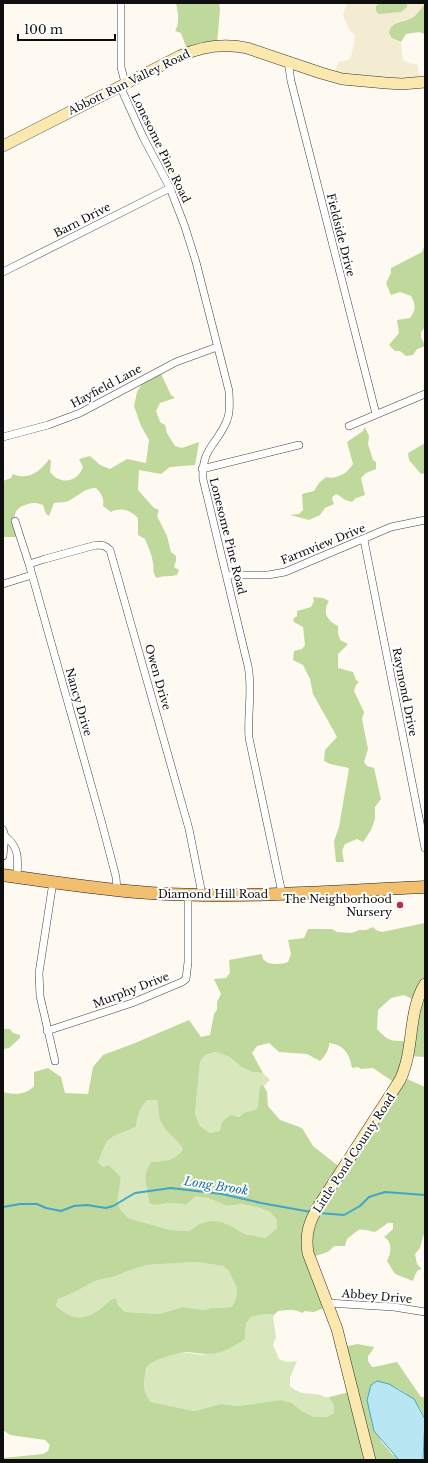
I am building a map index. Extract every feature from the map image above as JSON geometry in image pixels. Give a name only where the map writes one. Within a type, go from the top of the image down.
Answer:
[{"type":"main road","name":"Diamond Hill Road","points":[[3,875],[117,891],[188,894],[282,893],[425,887]]},
{"type":"street","name":"Lonesome Pine Road","points":[[121,3],[122,84],[143,136],[170,188],[187,234],[228,391],[228,420],[207,454],[202,469],[202,479],[250,678],[251,689],[248,726],[251,753],[282,893]]},
{"type":"street","name":"Abbott Run Valley Road","points":[[3,146],[122,84],[180,56],[198,49],[209,47],[235,46],[288,61],[326,75],[356,81],[402,84],[425,82]]},
{"type":"street","name":"Fieldside Drive","points":[[288,61],[291,81],[376,414]]},
{"type":"street","name":"Barn Drive","points":[[3,272],[170,188]]},
{"type":"street","name":"Hayfield Lane","points":[[3,437],[66,420],[176,362],[217,346]]},
{"type":"street","points":[[349,426],[425,394]]},
{"type":"street","points":[[202,469],[299,445]]},
{"type":"street","name":"Farmview Drive","points":[[226,575],[268,575],[285,572],[364,540],[391,527],[425,520]]},
{"type":"street","name":"Nancy Drive","points":[[15,521],[29,564],[102,820],[116,877],[117,891]]},
{"type":"street","name":"Raymond Drive","points":[[364,540],[425,848]]},
{"type":"street","name":"Owen Drive","points":[[29,564],[96,544],[107,546],[110,550],[189,829],[202,894]]},
{"type":"street","points":[[3,584],[32,576]]},
{"type":"street","points":[[3,856],[4,833]]},
{"type":"street","points":[[4,833],[12,842],[18,855],[17,877]]},
{"type":"street","points":[[53,882],[39,973],[40,996],[55,1061]]},
{"type":"street","name":"Murphy Drive","points":[[48,1031],[132,1003],[186,979],[188,962],[188,894]]},
{"type":"street","name":"Little Pond County Road","points":[[370,1460],[337,1329],[308,1253],[306,1243],[308,1226],[318,1207],[400,1080],[407,1063],[415,1005],[425,984]]},
{"type":"street","name":"Abbey Drive","points":[[327,1302],[394,1307],[425,1312]]},
{"type":"shaded area","points":[[347,3],[380,3],[376,7],[407,7],[407,3],[425,3],[418,13],[410,19],[396,22],[392,38],[401,43],[403,60],[408,63],[418,65],[420,82],[334,77],[338,62],[348,60],[351,57],[355,38],[343,15]]},
{"type":"green space","points":[[176,3],[219,3],[220,9],[217,44],[188,52],[181,33],[175,31],[178,21]]},
{"type":"green space","points":[[380,3],[407,3],[407,7],[401,12],[379,14],[376,11],[376,6]]},
{"type":"green space","points":[[425,3],[425,34],[419,32],[406,34],[401,42],[392,38],[389,33],[390,29],[398,22],[412,18],[418,13]]},
{"type":"green space","points":[[425,244],[425,327],[421,332],[421,337],[425,346],[417,349],[413,355],[406,356],[400,351],[395,351],[389,345],[399,333],[397,320],[410,318],[415,307],[414,302],[411,296],[400,292],[391,295],[386,283],[391,273],[391,268],[422,252]]},
{"type":"green space","points":[[161,374],[171,395],[175,398],[160,403],[156,411],[160,422],[165,425],[167,433],[175,446],[182,448],[199,442],[195,465],[170,467],[161,474],[139,470],[138,490],[154,508],[159,510],[157,516],[167,536],[171,552],[176,556],[174,567],[179,570],[177,575],[157,578],[155,576],[150,551],[145,539],[138,535],[138,518],[125,510],[115,510],[111,512],[103,506],[102,496],[96,488],[85,490],[68,501],[54,503],[49,516],[46,514],[43,505],[41,504],[32,503],[22,506],[15,513],[15,522],[21,537],[3,537],[3,481],[11,478],[13,474],[24,476],[34,474],[49,459],[51,461],[50,472],[54,476],[63,480],[73,479],[77,476],[83,467],[79,459],[90,456],[100,465],[110,469],[127,459],[146,463],[149,440],[141,426],[134,406],[137,392],[142,384]]},
{"type":"green space","points":[[365,427],[369,436],[368,444],[373,460],[376,462],[376,469],[366,473],[361,478],[365,495],[356,498],[352,502],[345,500],[337,494],[333,496],[332,499],[334,504],[325,508],[320,515],[309,520],[290,515],[299,514],[303,510],[302,494],[314,491],[319,483],[326,477],[338,477],[351,467],[353,464],[347,442],[363,431]]},
{"type":"green space","points":[[425,443],[425,473],[421,474],[409,460],[408,453]]},
{"type":"green space","points":[[313,597],[323,598],[329,601],[326,609],[328,619],[338,626],[340,640],[348,644],[338,654],[338,668],[353,672],[356,680],[359,682],[354,691],[364,712],[362,719],[368,749],[364,762],[367,766],[374,768],[381,799],[375,807],[375,819],[371,830],[363,842],[357,839],[345,844],[342,851],[344,862],[336,862],[334,841],[339,827],[349,768],[330,764],[324,761],[325,750],[337,737],[313,694],[310,679],[303,665],[293,660],[294,651],[302,649],[305,645],[303,627],[294,622],[293,619],[297,616],[297,611],[311,607],[314,601]]},
{"type":"green space","points":[[425,923],[425,1057],[409,1056],[403,1077],[425,1087],[425,1234],[423,1236],[420,1248],[415,1254],[417,1264],[422,1269],[418,1270],[413,1281],[395,1274],[387,1261],[390,1245],[384,1237],[393,1229],[393,1223],[388,1223],[375,1232],[359,1230],[347,1239],[345,1246],[334,1246],[328,1252],[312,1257],[329,1306],[314,1312],[305,1311],[302,1313],[296,1310],[287,1310],[278,1311],[274,1315],[265,1314],[251,1317],[246,1323],[245,1339],[228,1349],[217,1353],[205,1354],[184,1352],[151,1363],[146,1370],[144,1386],[147,1396],[151,1402],[194,1411],[221,1404],[238,1406],[281,1400],[292,1403],[302,1411],[314,1417],[327,1417],[334,1413],[334,1406],[329,1397],[354,1391],[344,1347],[357,1344],[374,1347],[368,1356],[368,1361],[372,1367],[397,1362],[421,1397],[425,1397],[425,1418],[422,1411],[412,1398],[399,1389],[377,1381],[375,1430],[381,1441],[392,1454],[401,1460],[3,1460],[3,1458],[43,1454],[48,1451],[50,1445],[45,1440],[10,1435],[3,1430],[3,1092],[15,1094],[28,1091],[34,1086],[34,1072],[48,1068],[61,1077],[65,1093],[88,1094],[93,1067],[103,1055],[189,1020],[201,1037],[210,1035],[214,1014],[217,1010],[217,1002],[221,994],[214,979],[226,978],[230,973],[229,960],[262,954],[262,957],[266,962],[272,964],[288,962],[291,954],[288,940],[304,938],[308,929],[332,929],[337,932],[352,933],[373,927],[382,932]],"holes":[[[404,995],[418,1002],[411,1040],[395,1041],[388,1039],[377,1029],[378,1010],[391,998]],[[269,1043],[279,1052],[307,1054],[320,1061],[328,1050],[329,1043],[334,1044],[342,1048],[348,1054],[352,1068],[373,1068],[398,1085],[342,1169],[313,1146],[302,1128],[280,1120],[268,1106],[267,1092],[263,1085],[260,1086],[257,1109],[243,1113],[239,1117],[230,1115],[222,1122],[220,1131],[210,1133],[200,1126],[195,1114],[200,1062],[205,1055],[216,1052],[230,1057],[240,1066],[252,1072],[263,1073],[252,1053],[257,1046]],[[148,1100],[157,1100],[161,1122],[183,1149],[173,1158],[165,1161],[151,1162],[145,1177],[149,1203],[156,1205],[172,1203],[186,1205],[196,1196],[208,1198],[227,1206],[242,1204],[270,1212],[277,1220],[277,1228],[265,1238],[245,1234],[221,1222],[212,1221],[199,1224],[189,1231],[170,1230],[128,1218],[120,1209],[117,1201],[121,1177],[109,1165],[103,1167],[98,1162],[107,1141],[114,1136],[136,1127],[139,1112]],[[196,1262],[223,1266],[228,1270],[237,1288],[236,1298],[232,1307],[211,1308],[204,1310],[183,1307],[159,1314],[125,1312],[118,1305],[116,1299],[112,1299],[98,1310],[85,1317],[72,1316],[56,1306],[58,1299],[95,1281],[116,1276],[146,1265]]]},
{"type":"green space","points":[[3,1028],[10,1029],[13,1033],[20,1035],[20,1038],[9,1048],[3,1049]]},
{"type":"green space","points":[[217,1052],[230,1057],[240,1066],[252,1072],[263,1073],[270,1080],[264,1086],[260,1086],[257,1109],[243,1113],[220,1132],[210,1133],[200,1126],[195,1114],[200,1062],[205,1055]]},
{"type":"green space","points":[[148,1100],[157,1100],[159,1117],[162,1123],[183,1149],[173,1158],[165,1161],[151,1162],[145,1177],[149,1203],[163,1205],[171,1202],[186,1205],[196,1195],[227,1206],[242,1204],[270,1212],[277,1220],[277,1228],[265,1238],[245,1234],[231,1226],[199,1224],[189,1231],[170,1230],[128,1218],[120,1209],[116,1201],[121,1177],[109,1165],[103,1167],[98,1162],[107,1141],[114,1136],[136,1127],[138,1115]]},
{"type":"green space","points":[[196,1262],[223,1266],[228,1270],[237,1288],[236,1298],[232,1307],[211,1308],[204,1310],[183,1307],[159,1314],[125,1312],[118,1305],[116,1300],[112,1299],[92,1314],[79,1318],[72,1317],[56,1307],[58,1299],[95,1281],[116,1276],[146,1265]]},
{"type":"green space","points":[[265,1314],[274,1315],[276,1337],[273,1345],[279,1359],[286,1362],[297,1361],[290,1378],[290,1386],[301,1392],[329,1397],[334,1406],[334,1413],[327,1417],[314,1417],[302,1411],[292,1403],[281,1400],[238,1406],[221,1404],[194,1411],[151,1402],[147,1397],[143,1386],[144,1379],[148,1366],[154,1361],[181,1352],[202,1355],[245,1339],[246,1323],[251,1317]]},
{"type":"water","points":[[377,1381],[389,1384],[414,1399],[425,1419],[423,1460],[399,1460],[374,1431],[367,1400],[371,1385]]},
{"type":"waterway","name":"Long Brook","points":[[3,1207],[20,1204],[37,1204],[46,1208],[61,1211],[74,1206],[87,1205],[106,1208],[113,1206],[135,1193],[171,1188],[222,1194],[311,1212]]},
{"type":"waterway","name":"Long Brook","points":[[319,1213],[344,1215],[360,1206],[369,1197],[385,1192],[425,1195]]},
{"type":"place","name":"The Neighborhood Nursery","points":[[400,905]]}]
